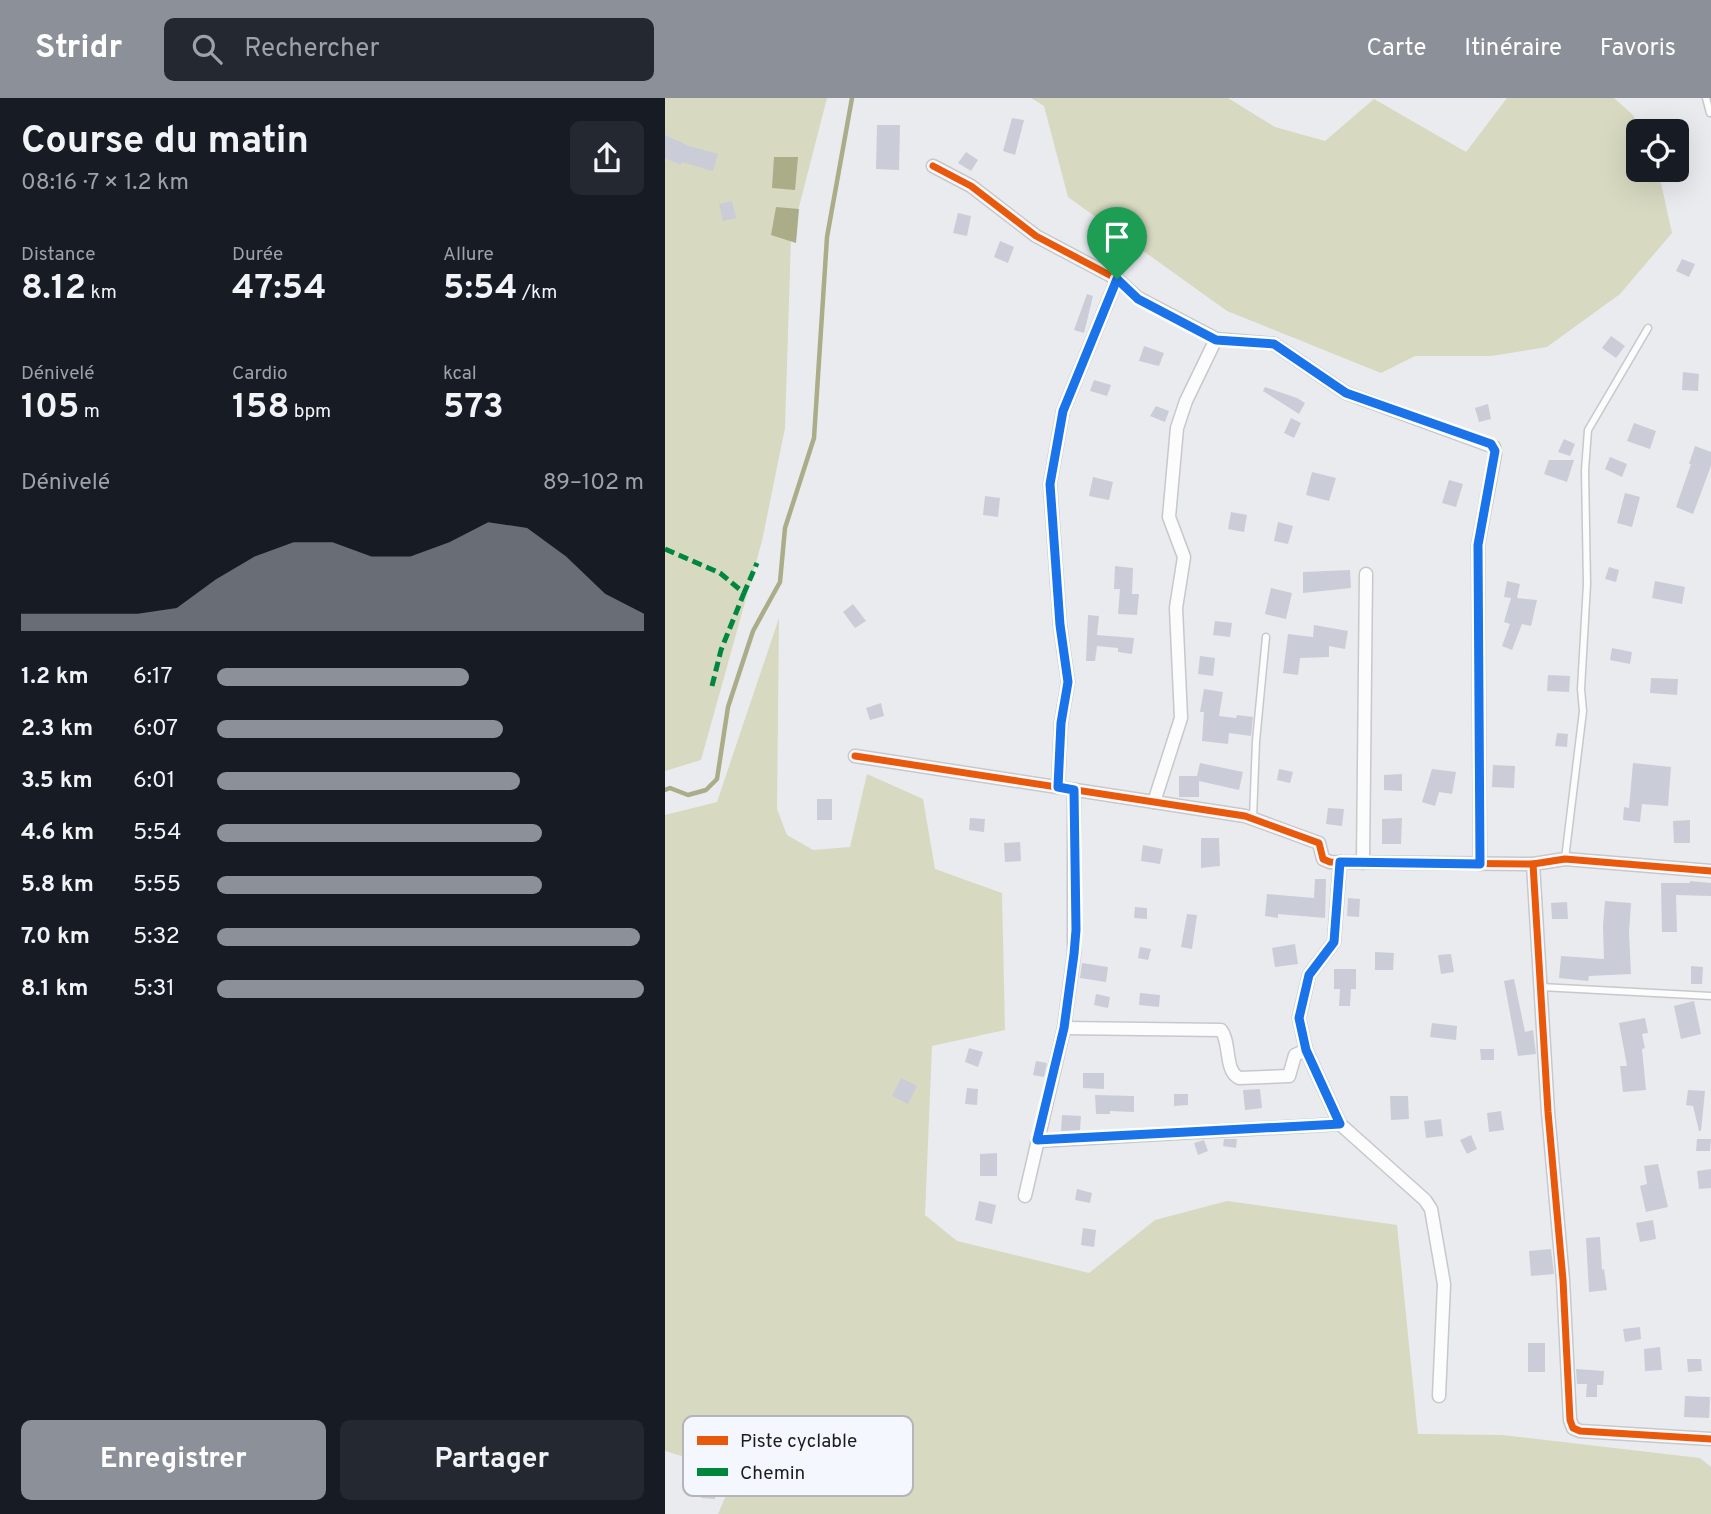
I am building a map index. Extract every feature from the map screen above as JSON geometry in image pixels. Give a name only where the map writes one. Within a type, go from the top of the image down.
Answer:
[{"type":"street","points":[[933,166],[971,186],[1036,236],[1117,279],[1138,299],[1216,340],[1274,344],[1346,393],[1494,447],[1495,454],[1478,545],[1480,864]]},
{"type":"street","points":[[1058,787],[1061,723],[1068,682],[1059,614],[1050,484],[1063,411],[1117,279]]},
{"type":"street","points":[[1154,802],[1181,718],[1176,608],[1184,557],[1169,517],[1177,428],[1186,401],[1216,340]]},
{"type":"street","points":[[1363,863],[1366,574]]},
{"type":"street","points":[[855,756],[1253,818],[1319,843],[1323,859],[1330,862],[1533,864],[1565,859],[1711,871]]},
{"type":"street","points":[[1025,1196],[1064,1028],[1076,930],[1074,790]]},
{"type":"street","points":[[1340,862],[1334,942],[1309,975],[1299,1018],[1306,1050],[1340,1124],[1425,1200],[1431,1209],[1444,1284],[1439,1396]]},
{"type":"street","points":[[1533,864],[1548,1112],[1563,1280],[1570,1420],[1573,1428],[1580,1431],[1711,1439]]},
{"type":"street","points":[[1064,1028],[1221,1030],[1225,1036],[1232,1073],[1238,1078],[1289,1076],[1295,1055],[1306,1050]]},
{"type":"street","points":[[1037,1140],[1340,1124]]},
{"type":"lane","points":[[1706,98],[1710,113]]},
{"type":"lane","points":[[1565,859],[1583,710],[1581,689],[1587,584],[1585,470],[1588,430],[1649,328]]},
{"type":"lane","points":[[1253,818],[1256,741],[1266,637]]},
{"type":"lane","points":[[1541,986],[1711,996]]},
{"type":"shaded area","points":[[665,98],[827,98],[791,238],[785,428],[762,541],[701,760],[665,771]]},
{"type":"shaded area","points":[[1031,98],[1228,98],[1275,127],[1325,141],[1374,99],[1466,152],[1507,98],[1614,98],[1635,119],[1626,119],[1626,182],[1661,182],[1672,233],[1620,294],[1547,347],[1491,356],[1415,356],[1381,373],[1227,311],[1068,197],[1044,106]]},
{"type":"shaded area","points":[[774,157],[798,157],[795,190],[772,188]]},
{"type":"shaded area","points":[[776,207],[799,209],[796,243],[771,235]]},
{"type":"shaded area","points":[[779,618],[777,809],[787,835],[813,850],[850,847],[867,774],[923,799],[935,869],[1002,893],[1005,1030],[932,1046],[925,1215],[957,1241],[1089,1273],[1155,1220],[1227,1201],[1397,1225],[1418,1434],[1502,1435],[1700,1458],[1711,1467],[1711,1514],[718,1514],[726,1496],[913,1496],[913,1416],[683,1416],[683,1456],[665,1451],[665,815],[717,802]]},
{"type":"building","points":[[1012,118],[1024,120],[1015,155],[1003,151]]},
{"type":"building","points":[[877,125],[900,125],[899,170],[876,169]]},
{"type":"building","points":[[665,135],[689,146],[718,154],[713,171],[682,162],[681,165],[665,158]]},
{"type":"building","points":[[966,152],[978,160],[971,171],[958,163]]},
{"type":"building","points":[[732,201],[736,218],[723,221],[719,204]]},
{"type":"building","points":[[958,213],[971,216],[967,236],[953,233]]},
{"type":"building","points":[[1000,241],[1014,247],[1008,263],[994,257]]},
{"type":"building","points":[[1682,259],[1695,264],[1689,277],[1676,271]]},
{"type":"building","points":[[1087,294],[1093,296],[1084,333],[1074,330]]},
{"type":"building","points":[[1611,336],[1625,346],[1616,358],[1602,348]]},
{"type":"building","points":[[1144,346],[1164,353],[1159,366],[1139,361]]},
{"type":"building","points":[[1683,372],[1699,374],[1698,391],[1682,390]]},
{"type":"building","points":[[1094,380],[1111,385],[1107,396],[1090,391]]},
{"type":"building","points":[[1265,387],[1305,403],[1299,414],[1263,391]]},
{"type":"building","points":[[1488,404],[1491,419],[1479,422],[1475,408]]},
{"type":"building","points":[[1156,406],[1169,411],[1165,422],[1150,416]]},
{"type":"building","points":[[1291,418],[1301,423],[1294,438],[1284,433]]},
{"type":"building","points":[[1634,423],[1656,431],[1650,449],[1627,441]]},
{"type":"building","points":[[1564,439],[1575,444],[1570,456],[1558,452]]},
{"type":"building","points":[[1695,446],[1711,452],[1711,466],[1693,514],[1676,507]]},
{"type":"building","points":[[1610,457],[1627,464],[1622,477],[1605,469]]},
{"type":"building","points":[[1549,460],[1574,460],[1567,482],[1544,474]]},
{"type":"building","points":[[1312,472],[1336,478],[1329,501],[1306,495]]},
{"type":"building","points":[[1093,477],[1113,482],[1109,500],[1089,496]]},
{"type":"building","points":[[1449,480],[1463,484],[1456,507],[1442,503]]},
{"type":"building","points":[[1625,493],[1640,497],[1632,527],[1617,523]]},
{"type":"building","points":[[985,496],[1000,498],[998,517],[983,515]]},
{"type":"building","points":[[1231,512],[1247,515],[1244,532],[1228,529]]},
{"type":"building","points":[[1278,522],[1293,526],[1288,544],[1274,541]]},
{"type":"building","points":[[1115,566],[1133,568],[1132,594],[1139,594],[1137,615],[1118,614],[1120,589],[1114,589]]},
{"type":"building","points":[[1609,567],[1619,570],[1616,582],[1605,579]]},
{"type":"building","points":[[1350,570],[1351,588],[1303,593],[1303,572]]},
{"type":"building","points":[[1507,581],[1520,584],[1517,598],[1537,600],[1531,626],[1522,624],[1512,650],[1502,646],[1510,624],[1504,622],[1511,598],[1504,597]]},
{"type":"building","points":[[1655,581],[1685,587],[1682,604],[1652,598]]},
{"type":"building","points":[[1271,588],[1292,593],[1286,619],[1265,614]]},
{"type":"building","points":[[853,604],[866,621],[855,628],[843,612]]},
{"type":"building","points":[[1088,615],[1099,616],[1097,635],[1134,638],[1132,654],[1118,652],[1118,648],[1097,646],[1095,661],[1086,661]]},
{"type":"building","points":[[1215,621],[1232,623],[1230,637],[1213,635]]},
{"type":"building","points":[[1314,625],[1348,631],[1345,649],[1329,646],[1329,657],[1300,658],[1298,675],[1283,673],[1288,634],[1313,637]]},
{"type":"building","points":[[1612,648],[1632,652],[1630,664],[1610,660]]},
{"type":"building","points":[[1200,656],[1215,658],[1213,676],[1198,674]]},
{"type":"building","points":[[1548,675],[1570,676],[1569,692],[1547,691]]},
{"type":"building","points":[[1651,678],[1678,679],[1677,695],[1650,693]]},
{"type":"building","points":[[1204,689],[1223,692],[1219,716],[1253,717],[1251,736],[1229,733],[1228,744],[1202,741],[1204,712],[1200,712]]},
{"type":"building","points":[[881,703],[884,716],[870,720],[866,708]]},
{"type":"building","points":[[1557,733],[1568,734],[1567,747],[1555,746]]},
{"type":"building","points":[[1200,763],[1243,772],[1239,790],[1199,781],[1199,797],[1179,797],[1179,776],[1197,776]]},
{"type":"building","points":[[1633,763],[1671,767],[1668,806],[1642,804],[1640,822],[1623,820],[1624,807],[1629,808]]},
{"type":"building","points":[[1493,765],[1515,766],[1514,788],[1492,787]]},
{"type":"building","points":[[1279,769],[1293,772],[1290,783],[1277,780]]},
{"type":"building","points":[[1432,769],[1456,772],[1452,794],[1439,792],[1435,806],[1422,802]]},
{"type":"building","points":[[1402,774],[1402,791],[1384,790],[1384,775]]},
{"type":"building","points":[[817,799],[832,799],[832,820],[817,820]]},
{"type":"building","points":[[1328,808],[1344,809],[1342,826],[1326,824]]},
{"type":"building","points":[[970,818],[985,819],[984,832],[969,830]]},
{"type":"building","points":[[1402,818],[1401,844],[1382,844],[1382,819]]},
{"type":"building","points":[[1690,820],[1690,843],[1674,843],[1673,821]]},
{"type":"building","points":[[1201,838],[1219,838],[1220,866],[1201,868]]},
{"type":"building","points":[[1020,842],[1021,861],[1005,862],[1004,843]]},
{"type":"building","points":[[1143,845],[1163,849],[1160,864],[1141,861]]},
{"type":"building","points":[[1315,879],[1326,879],[1325,918],[1278,914],[1278,918],[1265,916],[1267,894],[1314,898]]},
{"type":"building","points":[[1661,883],[1711,883],[1711,896],[1676,895],[1677,932],[1662,932]]},
{"type":"building","points":[[1348,898],[1360,899],[1359,917],[1347,916]]},
{"type":"building","points":[[1605,901],[1631,903],[1631,974],[1589,976],[1588,981],[1559,978],[1561,956],[1604,959]]},
{"type":"building","points":[[1567,902],[1568,919],[1552,919],[1551,903]]},
{"type":"building","points":[[1135,907],[1147,908],[1147,919],[1134,918]]},
{"type":"building","points":[[1187,914],[1197,915],[1192,949],[1181,947]]},
{"type":"building","points":[[1295,944],[1298,964],[1275,967],[1272,948]]},
{"type":"building","points":[[1140,947],[1151,949],[1148,960],[1138,958]]},
{"type":"building","points":[[1375,952],[1394,953],[1393,970],[1375,970]]},
{"type":"building","points":[[1451,954],[1454,972],[1441,974],[1438,955]]},
{"type":"building","points":[[1082,963],[1108,967],[1106,982],[1080,978]]},
{"type":"building","points":[[1691,966],[1703,967],[1702,984],[1691,984]]},
{"type":"building","points":[[1334,969],[1356,969],[1356,989],[1351,989],[1350,1006],[1339,1006],[1340,989],[1334,989]]},
{"type":"building","points":[[1514,979],[1525,1032],[1533,1030],[1536,1054],[1518,1056],[1504,981]]},
{"type":"building","points":[[1140,993],[1160,995],[1159,1007],[1139,1005]]},
{"type":"building","points":[[1096,994],[1110,997],[1108,1008],[1094,1005]]},
{"type":"building","points":[[1694,1001],[1701,1034],[1681,1039],[1674,1006]]},
{"type":"building","points":[[1645,1018],[1648,1033],[1642,1034],[1645,1048],[1642,1049],[1646,1090],[1623,1092],[1620,1066],[1627,1066],[1619,1023]]},
{"type":"building","points":[[1432,1023],[1457,1026],[1456,1040],[1430,1037]]},
{"type":"building","points":[[969,1048],[983,1052],[978,1067],[965,1062]]},
{"type":"building","points":[[1480,1049],[1494,1049],[1494,1060],[1481,1060]]},
{"type":"building","points":[[1036,1061],[1047,1063],[1044,1077],[1033,1075]]},
{"type":"building","points":[[1083,1073],[1104,1073],[1104,1089],[1083,1088]]},
{"type":"building","points":[[901,1078],[917,1086],[908,1104],[892,1096]]},
{"type":"building","points":[[967,1088],[978,1089],[977,1105],[965,1104]]},
{"type":"building","points":[[1260,1089],[1262,1108],[1245,1110],[1243,1090]]},
{"type":"building","points":[[1688,1090],[1705,1091],[1701,1131],[1693,1106],[1686,1105]]},
{"type":"building","points":[[1174,1094],[1188,1094],[1188,1105],[1174,1106]]},
{"type":"building","points":[[1095,1095],[1134,1096],[1134,1112],[1110,1111],[1110,1114],[1096,1114]]},
{"type":"building","points":[[1390,1096],[1408,1096],[1409,1119],[1391,1120]]},
{"type":"building","points":[[1501,1111],[1504,1130],[1489,1132],[1487,1113]]},
{"type":"building","points":[[1062,1115],[1081,1116],[1080,1130],[1061,1131]]},
{"type":"building","points":[[1441,1119],[1443,1136],[1426,1138],[1424,1121]]},
{"type":"building","points":[[1471,1135],[1477,1149],[1467,1154],[1460,1140]]},
{"type":"building","points":[[1224,1139],[1237,1139],[1236,1148],[1223,1146]]},
{"type":"building","points":[[1697,1139],[1711,1139],[1710,1151],[1696,1151]]},
{"type":"building","points":[[1204,1140],[1208,1151],[1198,1155],[1194,1143]]},
{"type":"building","points":[[997,1153],[997,1176],[980,1176],[980,1154]]},
{"type":"building","points":[[1658,1164],[1668,1207],[1646,1212],[1640,1186],[1647,1184],[1644,1166]]},
{"type":"building","points":[[1711,1169],[1711,1188],[1699,1189],[1697,1171]]},
{"type":"building","points":[[1077,1189],[1092,1193],[1090,1203],[1075,1200]]},
{"type":"building","points":[[979,1201],[996,1205],[992,1224],[975,1220]]},
{"type":"building","points":[[1653,1220],[1656,1239],[1640,1242],[1636,1223]]},
{"type":"building","points":[[1083,1228],[1096,1230],[1094,1247],[1081,1245]]},
{"type":"building","points":[[1600,1237],[1602,1270],[1604,1269],[1607,1290],[1589,1292],[1586,1238]]},
{"type":"building","points":[[1551,1249],[1554,1274],[1531,1276],[1529,1251]]},
{"type":"building","points":[[1640,1327],[1641,1339],[1625,1342],[1623,1329]]},
{"type":"building","points":[[1528,1343],[1545,1343],[1545,1372],[1528,1372]]},
{"type":"building","points":[[1660,1347],[1662,1370],[1645,1371],[1644,1349]]},
{"type":"building","points":[[1687,1359],[1701,1359],[1702,1371],[1688,1372]]},
{"type":"building","points":[[1576,1369],[1604,1371],[1603,1385],[1597,1385],[1597,1397],[1586,1397],[1587,1384],[1577,1384]]},
{"type":"building","points":[[1685,1396],[1710,1397],[1709,1418],[1684,1417]]},
{"type":"building","points":[[701,1496],[715,1496],[715,1499]]},
{"type":"waterway","points":[[665,790],[670,788],[688,795],[706,790],[717,779],[728,707],[753,631],[780,582],[785,528],[814,438],[827,237],[852,98]]},
{"type":"marked path","points":[[665,549],[720,573],[744,593],[757,563]]},
{"type":"marked path","points":[[712,686],[721,650],[744,593]]},
{"type":"cycle path","points":[[933,166],[971,186],[1036,236],[1117,279],[1138,298],[1216,339],[1274,344],[1346,393],[1494,447],[1495,454],[1478,545],[1480,864]]},
{"type":"cycle path","points":[[855,756],[1245,816],[1319,843],[1323,859],[1330,862],[1533,864],[1565,859],[1711,871]]},
{"type":"cycle path","points":[[1533,864],[1548,1112],[1563,1280],[1570,1420],[1573,1428],[1580,1431],[1711,1439]]},
{"type":"route","points":[[1117,279],[1138,299],[1216,340],[1274,344],[1346,393],[1494,447],[1495,454],[1478,545],[1480,864],[1340,862],[1334,942],[1309,975],[1299,1018],[1306,1050],[1340,1124],[1037,1140],[1064,1028],[1076,930],[1074,790],[1058,787],[1061,723],[1068,682],[1060,625],[1050,484],[1063,411],[1117,279]]}]
